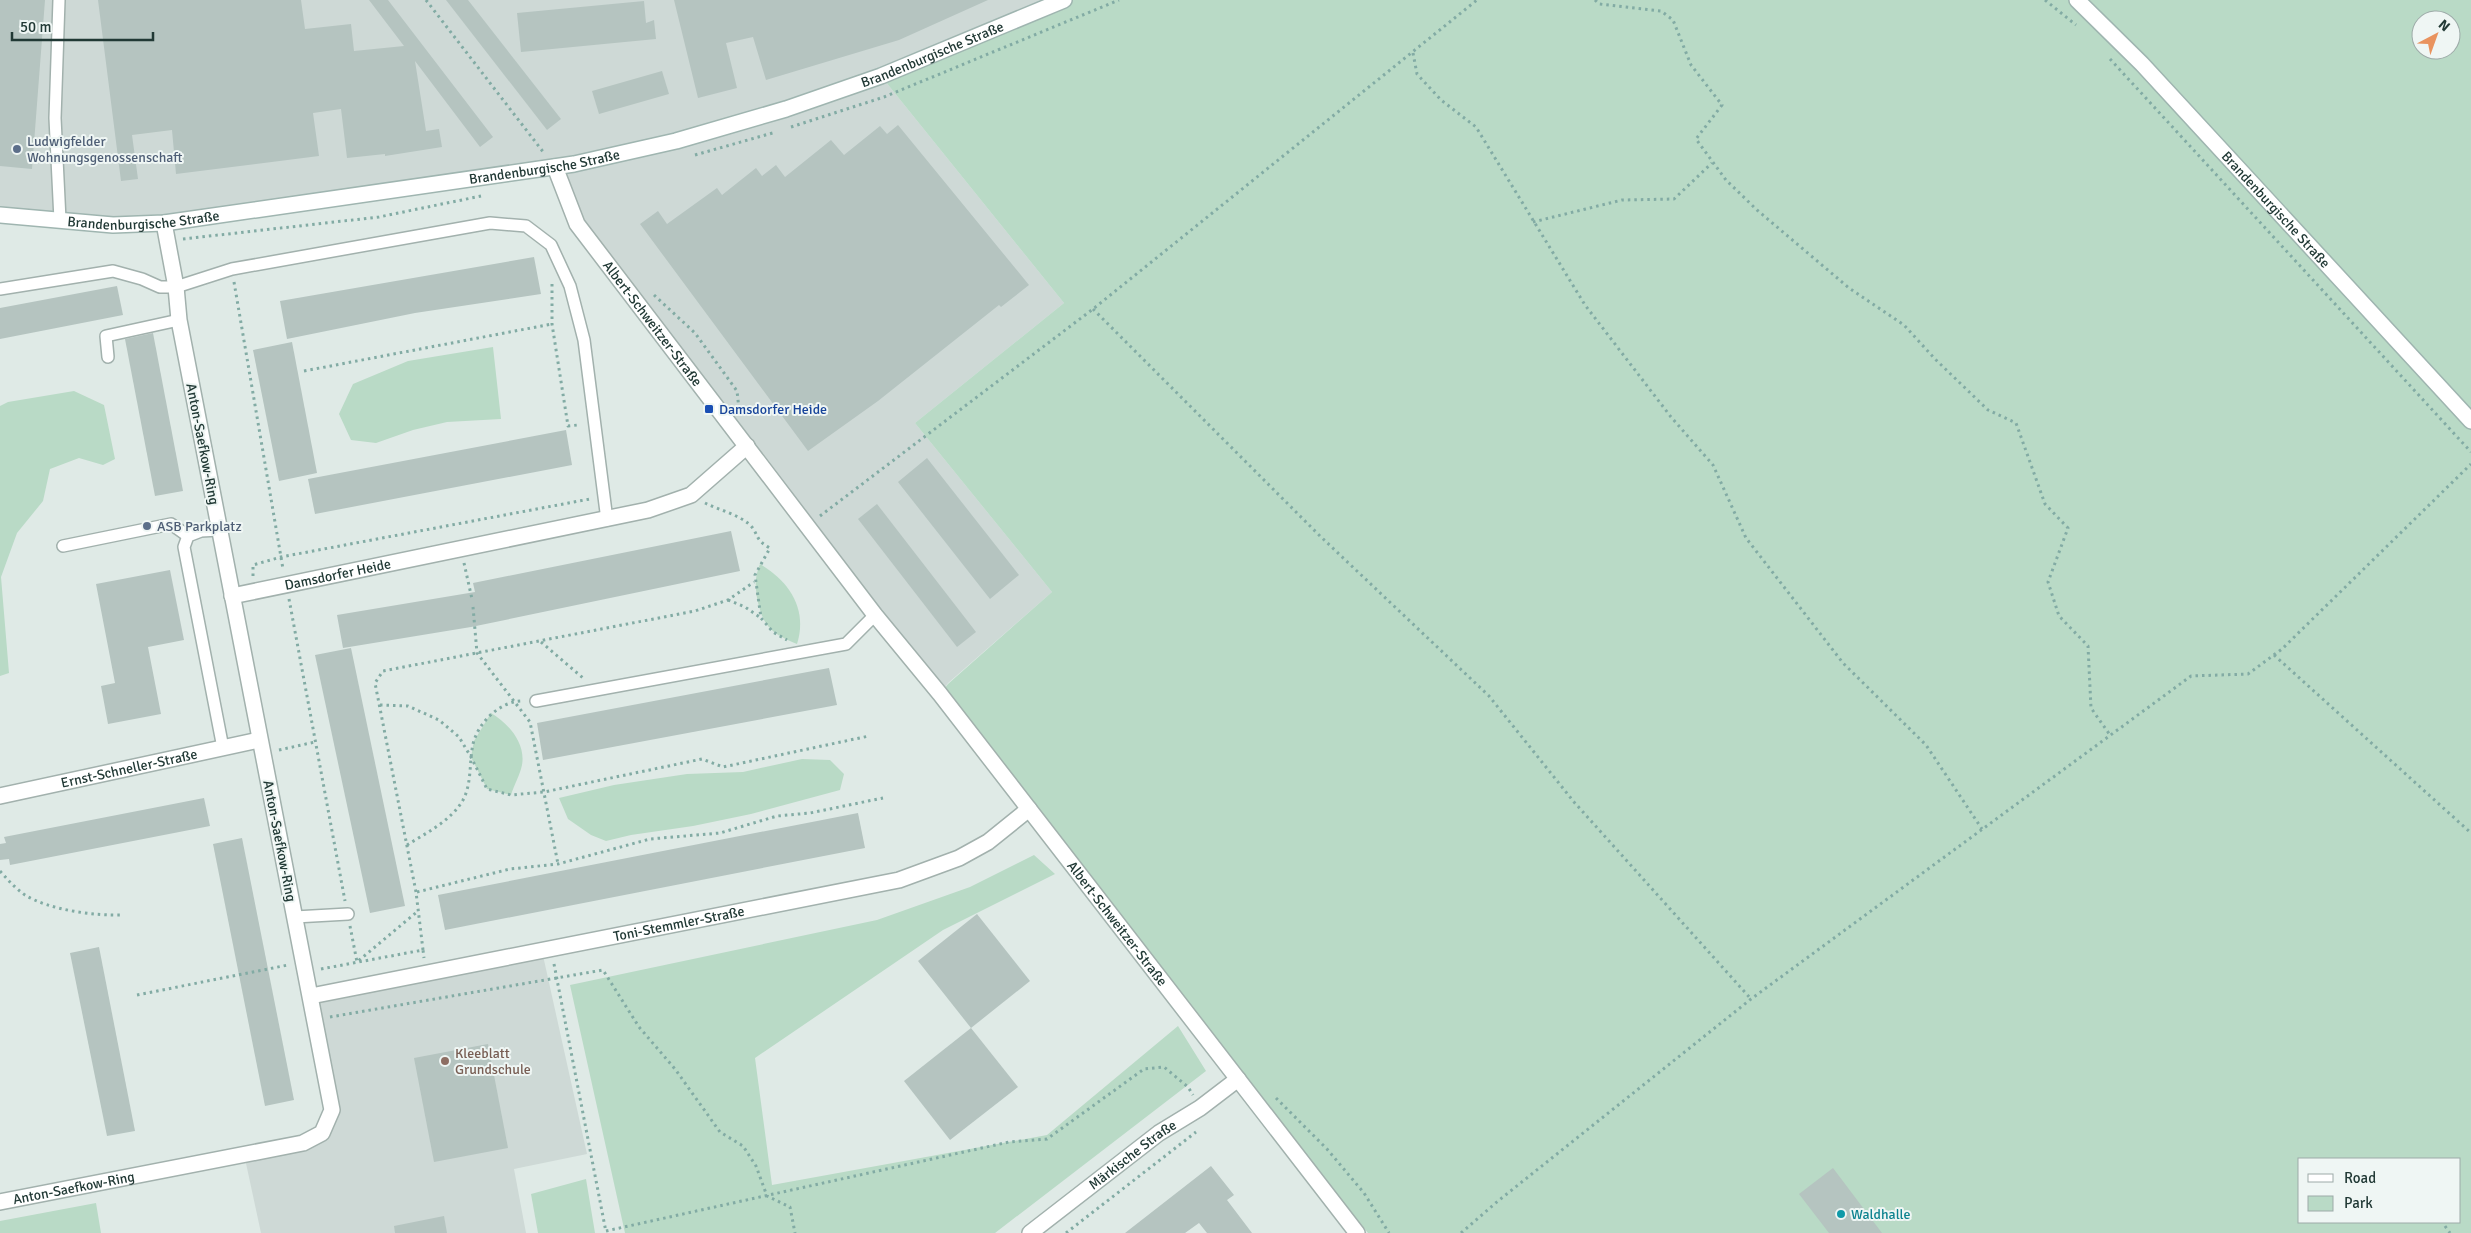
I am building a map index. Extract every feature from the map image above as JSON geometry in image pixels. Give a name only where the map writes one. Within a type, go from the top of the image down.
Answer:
[{"type":"street","name":"Brandenburgische Straße","points":[[0,215],[113,225],[164,222],[555,167],[676,141],[786,109],[881,76],[1064,0]]},
{"type":"street","name":"Brandenburgische Straße","points":[[2077,0],[2142,64],[2471,420]]},
{"type":"street","name":"Albert-Schweitzer-Straße","points":[[555,167],[577,224],[875,615],[1029,809],[1357,1233]]},
{"type":"street","name":"Anton-Saefkow-Ring","points":[[0,1202],[303,1143],[316,1138],[322,1133],[329,1121],[332,1103],[219,530],[179,320],[176,287],[164,222]]},
{"type":"street","name":"Damsdorfer Heide","points":[[232,596],[648,510],[691,496],[747,446]]},
{"type":"street","name":"Ernst-Schneller-Straße","points":[[0,796],[223,748],[261,747]]},
{"type":"street","name":"Toni-Stemmler-Straße","points":[[311,996],[899,880],[966,854],[988,842],[1029,809]]},
{"type":"street","name":"Märkische Straße","points":[[1030,1233],[1159,1133],[1200,1108],[1238,1079]]},
{"type":"lane","points":[[59,0],[55,118],[60,220]]},
{"type":"lane","points":[[0,289],[113,271],[142,279],[160,287],[176,287],[232,269],[490,223],[526,226],[551,245],[570,286],[584,340],[607,520]]},
{"type":"lane","points":[[108,357],[106,336],[179,320]]},
{"type":"lane","points":[[63,546],[171,524],[188,536]]},
{"type":"lane","points":[[219,530],[201,531],[188,536],[184,547],[223,748]]},
{"type":"lane","points":[[536,701],[846,644],[875,615]]},
{"type":"lane","points":[[295,918],[348,914]]},
{"type":"path","points":[[426,0],[555,167]]},
{"type":"path","points":[[808,526],[1093,309],[1477,0]]},
{"type":"path","points":[[1595,0],[1599,4],[1661,11],[1673,20],[1692,65],[1722,105],[1696,139],[1726,180],[1757,210],[1842,282],[1904,325],[1935,359],[1988,410],[2016,423],[2045,504],[2068,528],[2048,582],[2059,616],[2088,646],[2091,708],[2110,735]]},
{"type":"path","points":[[2046,0],[2079,28]]},
{"type":"path","points":[[1413,53],[1417,74],[1441,100],[1476,127],[1585,305],[1671,417],[1713,466],[1746,538],[1843,663],[1926,745],[1982,828]]},
{"type":"path","points":[[2106,54],[2471,452]]},
{"type":"path","points":[[533,153],[542,151]]},
{"type":"path","points":[[1533,222],[1622,200],[1674,199],[1712,163]]},
{"type":"path","points":[[168,241],[379,217],[484,196]]},
{"type":"path","points":[[232,269],[281,557],[357,962]]},
{"type":"path","points":[[552,275],[552,324],[568,426],[578,425],[580,434]]},
{"type":"path","points":[[1093,309],[1320,536],[1489,696],[1574,802],[1751,999]]},
{"type":"path","points":[[304,371],[552,324]]},
{"type":"path","points":[[1461,1233],[1498,1201],[1751,999],[2191,676],[2248,674],[2274,655],[2471,464]]},
{"type":"path","points":[[590,490],[591,499]]},
{"type":"path","points":[[691,496],[750,525],[759,543],[770,548],[760,564],[754,582],[761,618]]},
{"type":"path","points":[[252,591],[253,565],[281,557],[604,497]]},
{"type":"path","points":[[461,549],[472,599]]},
{"type":"path","points":[[427,974],[416,892],[375,683],[383,671],[695,611],[728,600],[754,582]]},
{"type":"path","points":[[728,600],[745,607],[761,618],[773,632],[797,644],[800,653]]},
{"type":"path","points":[[474,607],[477,653],[530,722],[558,864]]},
{"type":"path","points":[[541,642],[580,674],[593,690]]},
{"type":"path","points":[[2274,655],[2471,833]]},
{"type":"path","points":[[407,845],[453,813],[462,802],[468,789],[474,741],[491,713],[513,701],[536,701]]},
{"type":"path","points":[[380,705],[408,706],[439,720],[459,737],[486,789],[511,795],[544,792],[702,759],[723,767],[870,736]]},
{"type":"path","points":[[261,747],[315,742]]},
{"type":"path","points":[[416,892],[510,868],[558,864],[650,839],[720,833],[777,816],[810,813],[883,798]]},
{"type":"path","points":[[0,871],[12,886],[26,896],[44,903],[102,916],[123,915]]},
{"type":"path","points":[[357,962],[418,910]]},
{"type":"path","points":[[551,949],[606,1232],[1009,1142],[1047,1139],[1144,1069],[1164,1067],[1188,1087],[1200,1108]]},
{"type":"path","points":[[137,995],[305,966],[357,962],[423,950]]},
{"type":"path","points":[[325,1018],[556,980],[603,970],[639,1027],[676,1069],[720,1132],[743,1146],[756,1166],[767,1196],[790,1207],[795,1233]]},
{"type":"path","points":[[1066,1233],[1202,1127]]},
{"type":"path","points":[[2445,1226],[2450,1233]]},
{"type":"shaded area","points":[[0,0],[1064,0],[881,76],[1064,303],[915,423],[1052,592],[948,683],[940,694],[577,224],[555,167],[164,223],[0,215]]},
{"type":"shaded area","name":"Kleeblatt Grundschule","points":[[542,951],[587,1154],[514,1169],[526,1233],[261,1233],[244,1154],[303,1143],[329,1121],[311,996]]},
{"type":"green space","points":[[1064,0],[2471,0],[2471,1233],[1368,1233],[1029,809],[940,694],[948,684],[1052,592],[915,423],[1064,303],[881,76]]},
{"type":"green space","points":[[493,347],[501,419],[447,422],[413,430],[376,443],[351,440],[339,414],[353,384],[408,361]]},
{"type":"green space","points":[[74,391],[104,405],[115,459],[103,465],[79,458],[50,469],[43,501],[17,533],[1,577],[9,673],[0,676],[0,406],[8,402]]},
{"type":"green space","points":[[760,564],[780,579],[794,597],[800,619],[797,644],[774,632],[765,622],[757,598],[757,572]]},
{"type":"green space","points":[[491,713],[504,722],[514,734],[523,757],[520,772],[511,795],[487,789],[471,757],[474,741]]},
{"type":"green space","points":[[802,759],[830,760],[844,774],[840,790],[751,814],[606,841],[591,835],[568,819],[559,798],[614,785],[687,774],[743,772]]},
{"type":"green space","points":[[1034,855],[1055,874],[943,930],[755,1058],[772,1185],[1047,1135],[1178,1026],[1206,1071],[995,1233],[625,1233],[570,985],[877,920],[970,887]]},
{"type":"green space","points":[[586,1179],[595,1233],[538,1233],[531,1194]]},
{"type":"green space","points":[[96,1203],[101,1233],[0,1233],[0,1221]]},
{"type":"building","points":[[0,0],[45,0],[32,169],[0,166]]},
{"type":"building","points":[[98,0],[301,0],[305,29],[351,24],[354,51],[404,46],[369,0],[388,0],[493,137],[480,147],[415,61],[426,131],[439,129],[442,147],[385,156],[385,154],[347,158],[341,109],[313,113],[319,156],[176,174],[172,130],[132,135],[138,179],[121,181]]},
{"type":"building","points":[[446,0],[468,0],[561,119],[547,130]]},
{"type":"building","points":[[674,0],[988,0],[899,40],[766,80],[753,37],[726,43],[737,88],[698,98]]},
{"type":"building","points":[[644,1],[646,23],[654,20],[656,39],[521,52],[517,13]]},
{"type":"building","points":[[662,71],[669,94],[599,114],[592,91]]},
{"type":"building","points":[[898,125],[1029,285],[1001,307],[999,305],[878,401],[808,451],[640,224],[658,211],[667,224],[717,188],[722,195],[756,168],[762,176],[776,165],[785,177],[831,140],[844,155],[880,126],[887,134]]},
{"type":"building","points":[[534,257],[541,294],[415,313],[287,339],[280,301]]},
{"type":"building","points":[[117,286],[123,315],[0,339],[0,308]]},
{"type":"building","points":[[153,333],[183,491],[155,496],[125,339]]},
{"type":"building","points":[[292,342],[317,473],[279,481],[253,350]]},
{"type":"building","points":[[566,430],[572,465],[315,514],[308,479]]},
{"type":"building","points":[[927,458],[1019,575],[990,599],[898,482]]},
{"type":"building","points":[[877,504],[976,632],[957,647],[858,519]]},
{"type":"building","points":[[731,531],[740,571],[471,627],[343,648],[337,615],[475,592],[473,583]]},
{"type":"building","points":[[170,570],[184,640],[148,647],[161,714],[108,724],[101,686],[115,683],[96,584]]},
{"type":"building","points":[[351,648],[405,906],[370,913],[315,655]]},
{"type":"building","points":[[829,668],[837,705],[543,760],[537,723]]},
{"type":"building","points":[[204,798],[210,826],[10,865],[9,859],[0,860],[0,844],[6,843],[4,837]]},
{"type":"building","points":[[858,813],[865,848],[445,930],[438,895]]},
{"type":"building","points":[[242,838],[294,1100],[265,1106],[213,844]]},
{"type":"building","points":[[977,914],[1030,981],[971,1028],[918,961]]},
{"type":"building","points":[[99,947],[135,1131],[107,1136],[70,953]]},
{"type":"building","points":[[971,1028],[1018,1087],[950,1140],[904,1081]]},
{"type":"building","points":[[488,1044],[508,1148],[434,1162],[414,1058]]},
{"type":"building","points":[[1211,1166],[1234,1195],[1227,1200],[1252,1233],[1207,1233],[1199,1223],[1185,1233],[1125,1233]]},
{"type":"building","name":"Waldhalle","points":[[1833,1168],[1882,1233],[1829,1233],[1799,1194]]},
{"type":"building","points":[[444,1216],[447,1233],[395,1233],[394,1226]]},
{"type":"place","name":"Ludwigfelder Wohnungsgenossenschaft","points":[[17,149]]},
{"type":"place","name":"Damsdorfer Heide","points":[[709,409]]},
{"type":"place","name":"ASB Parkplatz","points":[[147,526]]},
{"type":"place","name":"Kleeblatt Grundschule","points":[[445,1061]]},
{"type":"place","name":"Waldhalle","points":[[1841,1214]]}]
